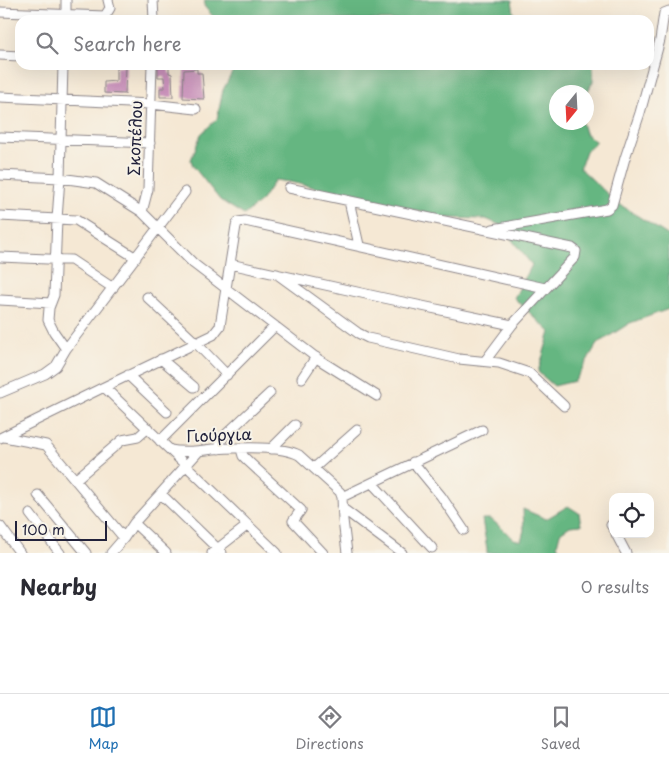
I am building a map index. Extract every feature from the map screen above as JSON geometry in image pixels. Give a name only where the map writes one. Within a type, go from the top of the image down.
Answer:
[{"type":"street","points":[[66,0],[66,15]]},
{"type":"street","points":[[106,15],[110,8],[108,0]]},
{"type":"street","points":[[153,0],[154,15]]},
{"type":"street","points":[[654,62],[664,13],[669,10]]},
{"type":"street","points":[[0,12],[40,15]]},
{"type":"street","points":[[0,55],[15,56]]},
{"type":"street","points":[[63,70],[54,295],[48,320],[66,349]]},
{"type":"street","name":"Σκοπέλου","points":[[142,212],[148,195],[152,70]]},
{"type":"street","points":[[487,230],[607,209],[612,205],[652,70]]},
{"type":"street","points":[[0,97],[151,104],[196,109]]},
{"type":"street","points":[[0,137],[61,141],[150,143]]},
{"type":"street","points":[[0,176],[60,178],[96,183],[142,212],[194,264],[275,326],[316,357],[377,396]]},
{"type":"street","points":[[289,188],[572,248],[576,251],[575,257],[512,325],[485,362]]},
{"type":"street","points":[[0,393],[46,374],[56,366],[66,349],[185,192]]},
{"type":"street","points":[[349,201],[359,245]]},
{"type":"street","points":[[0,216],[76,220],[136,258]]},
{"type":"street","points":[[2,438],[195,342],[213,335],[220,326],[238,222],[246,221],[359,245],[545,288]]},
{"type":"street","points":[[0,257],[71,260],[113,288]]},
{"type":"street","points":[[230,264],[512,325]]},
{"type":"street","points":[[277,274],[358,333],[368,338],[459,359],[499,363],[529,373],[564,406]]},
{"type":"street","points":[[147,297],[227,374]]},
{"type":"street","points":[[0,300],[51,303]]},
{"type":"street","points":[[160,441],[275,326]]},
{"type":"street","points":[[302,378],[316,357]]},
{"type":"street","points":[[161,359],[194,387]]},
{"type":"street","points":[[128,375],[167,412]]},
{"type":"street","name":"Γιούργια","points":[[104,387],[170,450],[179,452],[219,449],[292,451],[314,468],[340,492],[342,497]]},
{"type":"street","points":[[219,449],[222,438],[270,394]]},
{"type":"street","points":[[271,450],[296,425]]},
{"type":"street","points":[[75,480],[122,440],[138,437],[148,428]]},
{"type":"street","points":[[314,468],[356,430]]},
{"type":"street","points":[[347,553],[342,497],[482,430]]},
{"type":"street","points":[[2,438],[46,445],[124,538]]},
{"type":"street","points":[[241,449],[243,456],[301,510],[294,521],[323,553]]},
{"type":"street","points":[[170,450],[276,553]]},
{"type":"street","points":[[110,553],[124,538],[134,523],[199,451]]},
{"type":"street","points":[[413,462],[441,496],[464,530]]},
{"type":"street","points":[[372,483],[432,548]]},
{"type":"street","points":[[161,494],[217,552],[248,525]]},
{"type":"street","points":[[38,495],[86,553]]},
{"type":"street","points":[[342,508],[402,553]]},
{"type":"street","points":[[30,514],[60,553]]},
{"type":"street","points":[[134,523],[166,553]]},
{"type":"street","points":[[0,526],[20,553]]},
{"type":"street","points":[[618,538],[626,553]]},
{"type":"green space","points":[[205,0],[512,0],[514,14],[517,15],[212,15],[204,6]]},
{"type":"green space","points":[[233,70],[593,70],[591,85],[549,85],[549,130],[584,130],[596,142],[586,151],[580,168],[616,202],[669,236],[669,309],[630,323],[597,344],[575,381],[554,386],[538,372],[550,332],[514,298],[532,265],[500,225],[486,219],[445,218],[373,200],[275,180],[262,200],[244,215],[220,200],[193,166],[191,160],[201,134],[217,119],[223,90]]},
{"type":"green space","points":[[568,506],[579,513],[581,525],[570,526],[560,533],[557,545],[561,553],[487,553],[482,519],[491,519],[514,539],[521,541],[524,530],[523,509],[546,519]]},
{"type":"building","points":[[116,70],[126,70],[125,94],[104,93],[104,82],[116,81]]},
{"type":"building","points":[[158,70],[169,70],[169,73],[172,74],[173,97],[160,97],[160,88],[165,88],[164,77],[158,77]]},
{"type":"building","points":[[184,70],[197,70],[197,73],[202,73],[204,99],[183,98]]}]
